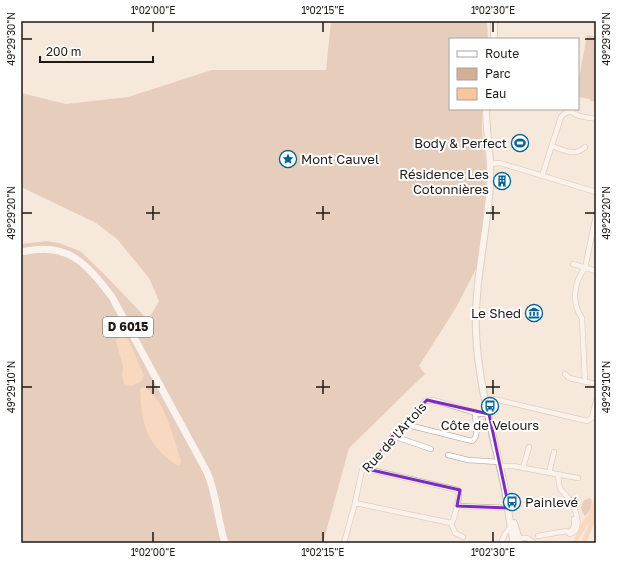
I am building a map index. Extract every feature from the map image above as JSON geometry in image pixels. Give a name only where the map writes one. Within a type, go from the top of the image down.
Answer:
[{"type":"main road","name":"D 6015","points":[[21,252],[52,250],[74,257],[93,272],[112,297],[207,472],[213,488],[225,543]]},
{"type":"street","points":[[494,21],[494,38]]},
{"type":"street","points":[[486,110],[490,183],[478,284],[476,340],[485,399],[509,508],[521,541],[528,538],[534,543]]},
{"type":"street","points":[[542,176],[561,117],[570,110],[576,115],[596,119]]},
{"type":"street","points":[[552,146],[573,153],[580,151],[585,147]]},
{"type":"street","points":[[490,164],[500,163],[596,192]]},
{"type":"street","points":[[585,381],[582,318],[577,310],[574,299],[582,272],[585,268],[596,215]]},
{"type":"street","points":[[573,264],[596,271]]},
{"type":"street","points":[[565,374],[569,378],[596,384]]},
{"type":"street","points":[[485,399],[494,399],[587,420],[592,418],[596,402]]},
{"type":"street","name":"Rue de l'Artois","points":[[344,543],[351,521],[362,470],[367,469],[401,426],[407,423],[423,403],[428,400],[433,400],[475,412]]},
{"type":"street","points":[[407,423],[412,426],[472,441],[475,439],[476,435],[475,412],[480,414],[489,414]]},
{"type":"street","points":[[393,436],[431,449]]},
{"type":"street","points":[[523,468],[529,447]]},
{"type":"street","points":[[549,473],[554,452]]},
{"type":"street","points":[[448,455],[468,460],[500,464],[578,478]]},
{"type":"street","points":[[367,469],[458,490],[457,506],[452,523],[456,532],[463,537]]},
{"type":"street","points":[[538,536],[566,531],[570,534],[574,532],[577,522],[575,514],[572,504],[559,486],[558,475]]},
{"type":"street","points":[[355,503],[452,523]]},
{"type":"street","points":[[457,506],[509,508]]},
{"type":"street","points":[[509,508],[508,514],[511,526],[511,542],[502,541],[511,526]]},
{"type":"street","points":[[570,531],[574,526],[575,514]]},
{"type":"highlighted area","points":[[427,400],[489,414],[509,508],[457,506],[460,490],[367,469],[399,428]]},
{"type":"green space","points":[[331,21],[487,21],[488,38],[449,38],[449,110],[482,110],[482,132],[486,162],[485,251],[457,306],[419,366],[425,374],[349,448],[323,543],[21,543],[21,244],[46,241],[59,243],[80,251],[148,320],[159,301],[149,278],[117,239],[96,223],[21,187],[21,93],[66,104],[128,97],[212,70],[326,70]]},
{"type":"green space","points":[[587,35],[596,37],[596,102],[590,101],[590,99],[579,97],[579,78]]},
{"type":"green space","points":[[589,498],[592,501],[591,506],[590,510],[585,516],[581,508],[583,501]]},
{"type":"water","points":[[126,335],[144,375],[142,381],[132,386],[124,384],[122,376],[123,366],[116,341]]},
{"type":"water","points":[[144,387],[157,400],[166,417],[181,461],[179,466],[158,450],[148,435],[143,418],[140,389]]},
{"type":"water","points":[[596,491],[596,519],[586,543],[581,543],[590,521],[579,538],[579,543],[574,543],[584,519],[588,516]]},
{"type":"place","name":"Body & Perfect","points":[[520,143]]},
{"type":"place","name":"Mont Cauvel","points":[[288,159]]},
{"type":"place","name":"Résidence Les Cotonnières","points":[[502,181]]},
{"type":"place","name":"Le Shed","points":[[534,313]]},
{"type":"place","name":"Côte de Velours","points":[[490,406]]},
{"type":"place","name":"Painlevé","points":[[512,502]]}]
